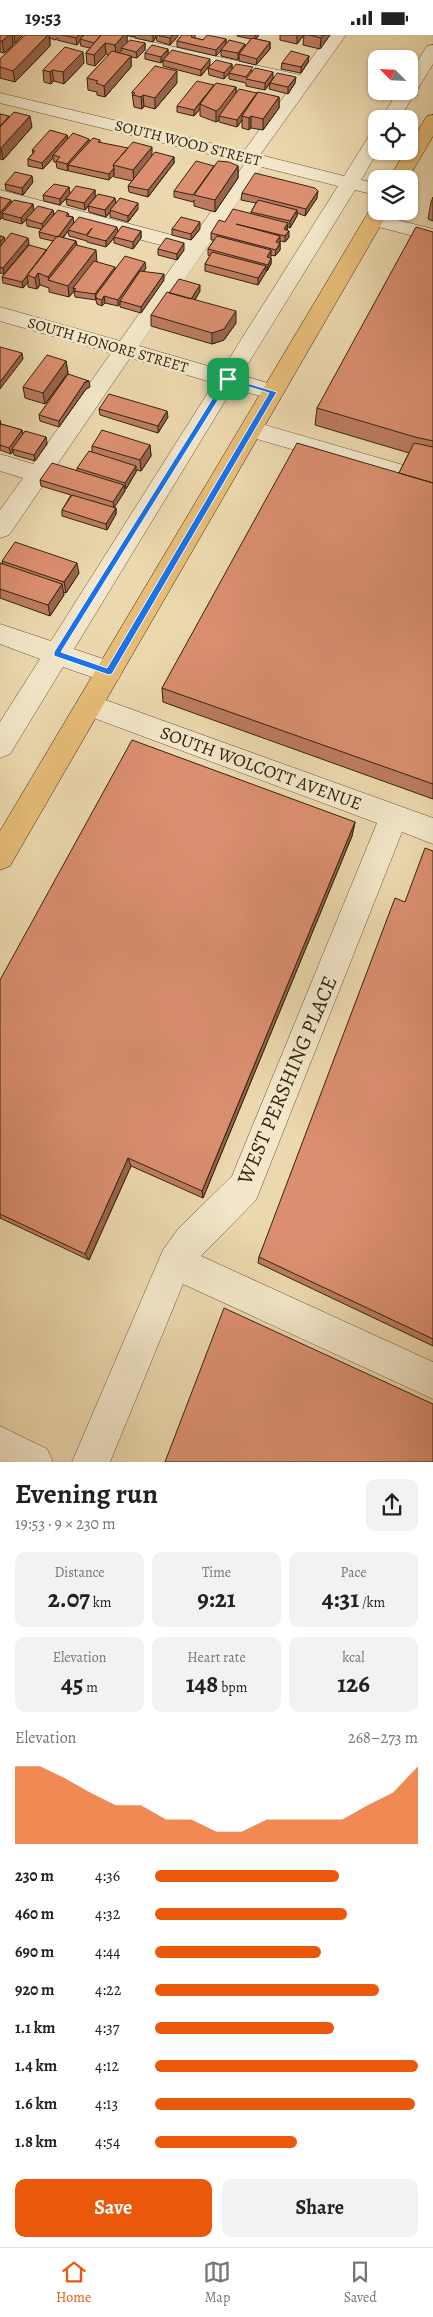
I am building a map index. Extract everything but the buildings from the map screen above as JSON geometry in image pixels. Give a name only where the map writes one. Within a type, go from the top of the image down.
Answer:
[{"type":"main road","points":[[403,170],[433,120]]},
{"type":"main road","points":[[0,857],[375,220]]},
{"type":"street","points":[[98,35],[304,81]]},
{"type":"street","points":[[0,529],[196,247],[304,81],[337,35]]},
{"type":"street","points":[[418,74],[433,50]]},
{"type":"street","name":"SOUTH WOOD STREET","points":[[0,98],[368,187]]},
{"type":"street","points":[[0,746],[368,153]]},
{"type":"street","points":[[0,196],[196,247]]},
{"type":"street","points":[[389,220],[433,235]]},
{"type":"street","name":"SOUTH HONORE STREET","points":[[0,314],[273,392]]},
{"type":"street","points":[[252,429],[402,473]]},
{"type":"street","points":[[0,462],[38,474]]},
{"type":"street","points":[[0,634],[109,672]]},
{"type":"street","name":"SOUTH WOLCOTT AVENUE","points":[[89,705],[433,831]]},
{"type":"street","name":"WEST PERSHING PLACE","points":[[91,1462],[174,1262],[184,1247],[236,1199],[244,1188],[394,817]]},
{"type":"street","points":[[174,1262],[433,1381]]},
{"type":"street","points":[[0,1445],[34,1462]]},
{"type":"route","points":[[228,379],[273,392],[109,672],[56,654],[228,379]]}]
